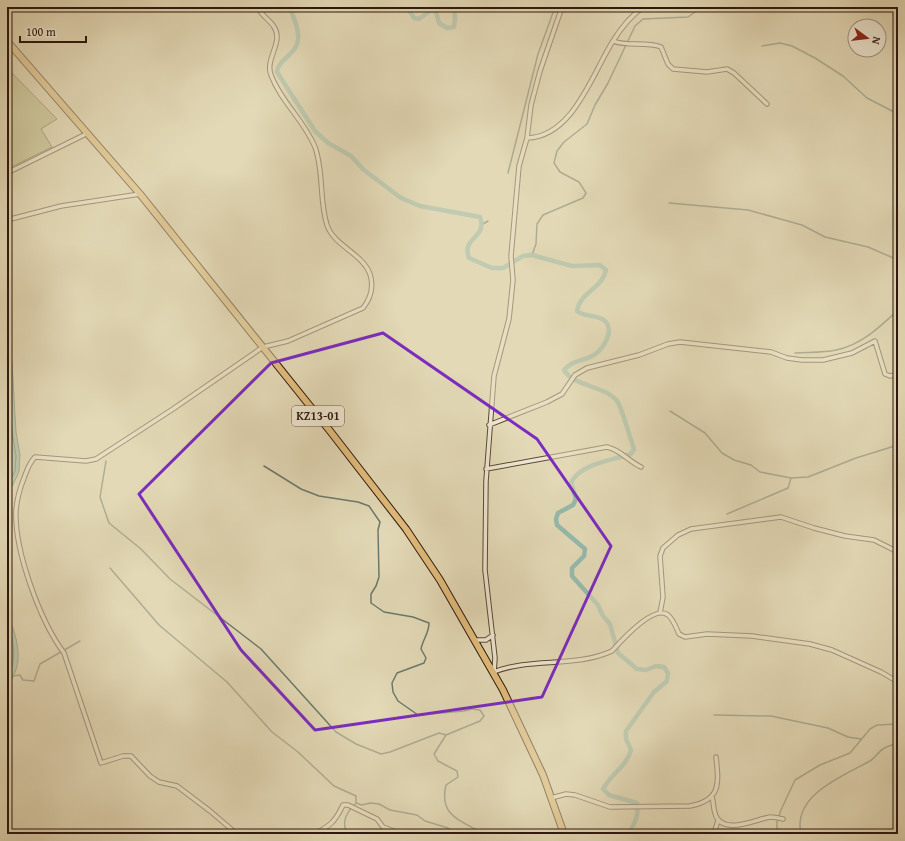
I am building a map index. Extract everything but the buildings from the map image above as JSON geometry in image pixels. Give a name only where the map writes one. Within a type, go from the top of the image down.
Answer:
[{"type":"highway","name":"KZ13-01","points":[[7,41],[86,134],[140,194],[406,529],[440,580],[494,672],[530,747],[564,834]]},
{"type":"street","points":[[237,834],[177,786],[160,782],[150,776],[131,756],[123,756],[101,763],[64,653],[53,638],[32,589],[18,537],[16,510],[19,493],[30,462],[35,457],[86,461],[96,459],[173,409],[263,347],[288,341],[363,308],[369,301],[372,290],[370,276],[365,265],[332,234],[327,224],[321,173],[315,148],[303,123],[286,103],[271,74],[270,67],[277,37],[270,20],[259,11],[258,7]]},
{"type":"street","points":[[562,7],[540,71],[531,105],[527,138],[517,181],[511,256],[513,280],[509,319],[494,376],[486,469],[485,570],[495,658],[494,672],[508,666],[566,661],[604,655],[612,651],[648,618],[660,613],[667,614],[672,619],[679,634],[685,637],[708,634],[752,636],[810,644],[832,650],[881,672],[898,682]]},
{"type":"street","points":[[527,138],[538,138],[560,126],[581,99],[613,40],[632,15],[643,7]]},
{"type":"street","points":[[613,40],[621,44],[655,45],[661,47],[668,64],[674,69],[707,72],[727,69],[734,73],[767,104]]},
{"type":"street","points":[[7,173],[86,134]]},
{"type":"street","points":[[7,220],[13,217],[62,206],[140,194]]},
{"type":"street","points":[[489,425],[547,402],[562,394],[575,375],[587,368],[639,355],[668,344],[680,342],[771,352],[787,358],[802,360],[823,360],[852,353],[875,341],[886,374],[890,376],[898,374]]},
{"type":"street","points":[[486,469],[607,446],[616,448],[631,462],[641,467]]},
{"type":"street","points":[[660,613],[663,597],[660,556],[663,548],[678,535],[691,529],[781,517],[845,536],[874,540],[898,552]]},
{"type":"street","points":[[476,640],[486,640],[493,636]]},
{"type":"street","points":[[551,798],[566,794],[575,795],[610,807],[647,805],[690,806],[702,804],[712,797],[717,788],[718,776],[716,757]]},
{"type":"street","points":[[712,797],[715,814],[718,820],[725,824],[738,825],[771,817],[783,819]]},
{"type":"street","points":[[314,834],[329,826],[336,820],[343,805],[348,805],[376,819],[383,827],[402,834]]},
{"type":"street","points":[[714,834],[718,820]]},
{"type":"highlighted area","points":[[383,333],[537,439],[611,546],[542,697],[315,730],[241,650],[139,494],[271,363]]},
{"type":"green space","points":[[7,68],[57,119],[41,129],[52,147],[7,169]]},
{"type":"water","points":[[7,355],[12,362],[16,432],[20,455],[19,472],[7,497]]},
{"type":"water","points":[[7,612],[14,631],[18,650],[18,659],[13,677],[7,686]]},
{"type":"waterway","points":[[292,7],[291,10],[297,27],[298,40],[295,48],[280,64],[277,72],[315,131],[328,143],[351,156],[364,170],[401,198],[420,206],[480,217],[481,229],[468,246],[469,258],[492,268],[503,268],[523,256],[532,255],[572,266],[600,265],[606,270],[600,282],[582,299],[577,311],[584,315],[599,317],[605,321],[609,330],[607,340],[601,349],[594,355],[574,362],[564,370],[575,380],[605,392],[617,401],[634,449],[631,454],[597,464],[581,471],[571,483],[576,499],[573,505],[558,513],[556,519],[557,525],[585,549],[584,556],[572,568],[572,576],[598,605],[603,616],[610,624],[618,653],[637,669],[646,670],[656,666],[664,667],[668,673],[667,681],[654,692],[626,731],[626,739],[631,750],[629,756],[603,789],[609,795],[637,803],[636,819],[628,834]]},
{"type":"waterway","points":[[407,7],[414,18],[419,19],[431,10],[436,12],[439,23],[447,28],[454,27],[454,7]]},
{"type":"waterway","points":[[508,173],[538,54],[555,7]]},
{"type":"waterway","points":[[532,255],[536,244],[537,224],[543,215],[583,198],[586,193],[579,182],[560,172],[554,163],[557,151],[564,142],[587,124],[635,26],[643,19],[688,17],[702,7]]},
{"type":"waterway","points":[[762,46],[780,43],[792,46],[815,58],[843,76],[867,98],[898,114]]},
{"type":"waterway","points":[[669,203],[748,210],[802,225],[825,237],[868,247],[898,260]]},
{"type":"waterway","points":[[483,224],[488,221]]},
{"type":"waterway","points":[[795,353],[821,352],[845,348],[862,340],[898,310]]},
{"type":"waterway","points":[[670,411],[705,433],[722,453],[734,460],[751,465],[760,472],[791,478],[808,477],[856,458],[898,445]]},
{"type":"waterway","points":[[106,461],[100,497],[109,523],[141,549],[170,579],[261,649],[336,732],[356,744],[381,754],[439,733],[446,735]]},
{"type":"waterway","points":[[264,466],[301,489],[319,496],[358,502],[369,506],[380,522],[378,530],[379,577],[371,594],[371,603],[384,612],[413,617],[429,623],[421,649],[426,658],[424,663],[397,673],[392,683],[393,692],[398,701],[418,715],[472,709],[480,710],[484,716],[480,721],[446,735],[434,754],[438,761],[457,771],[458,777],[446,785],[445,803],[448,809],[457,819],[479,831],[480,834]]},
{"type":"waterway","points":[[727,514],[788,488],[791,478]]},
{"type":"waterway","points":[[110,568],[159,625],[227,682],[272,732],[298,752],[334,786],[356,796],[356,803]]},
{"type":"waterway","points":[[13,676],[20,675],[23,680],[34,681],[40,664],[80,641]]},
{"type":"waterway","points":[[714,715],[771,716],[828,728],[848,737],[861,739]]},
{"type":"waterway","points":[[777,834],[777,822],[795,780],[820,765],[850,753],[870,729],[877,725],[898,724]]},
{"type":"waterway","points":[[801,834],[800,820],[804,808],[822,788],[870,761],[888,746],[898,743]]},
{"type":"waterway","points":[[347,834],[345,829],[346,817],[356,803],[362,805],[370,803],[379,804],[390,810],[417,815],[425,821],[448,828],[452,831],[452,834]]}]
